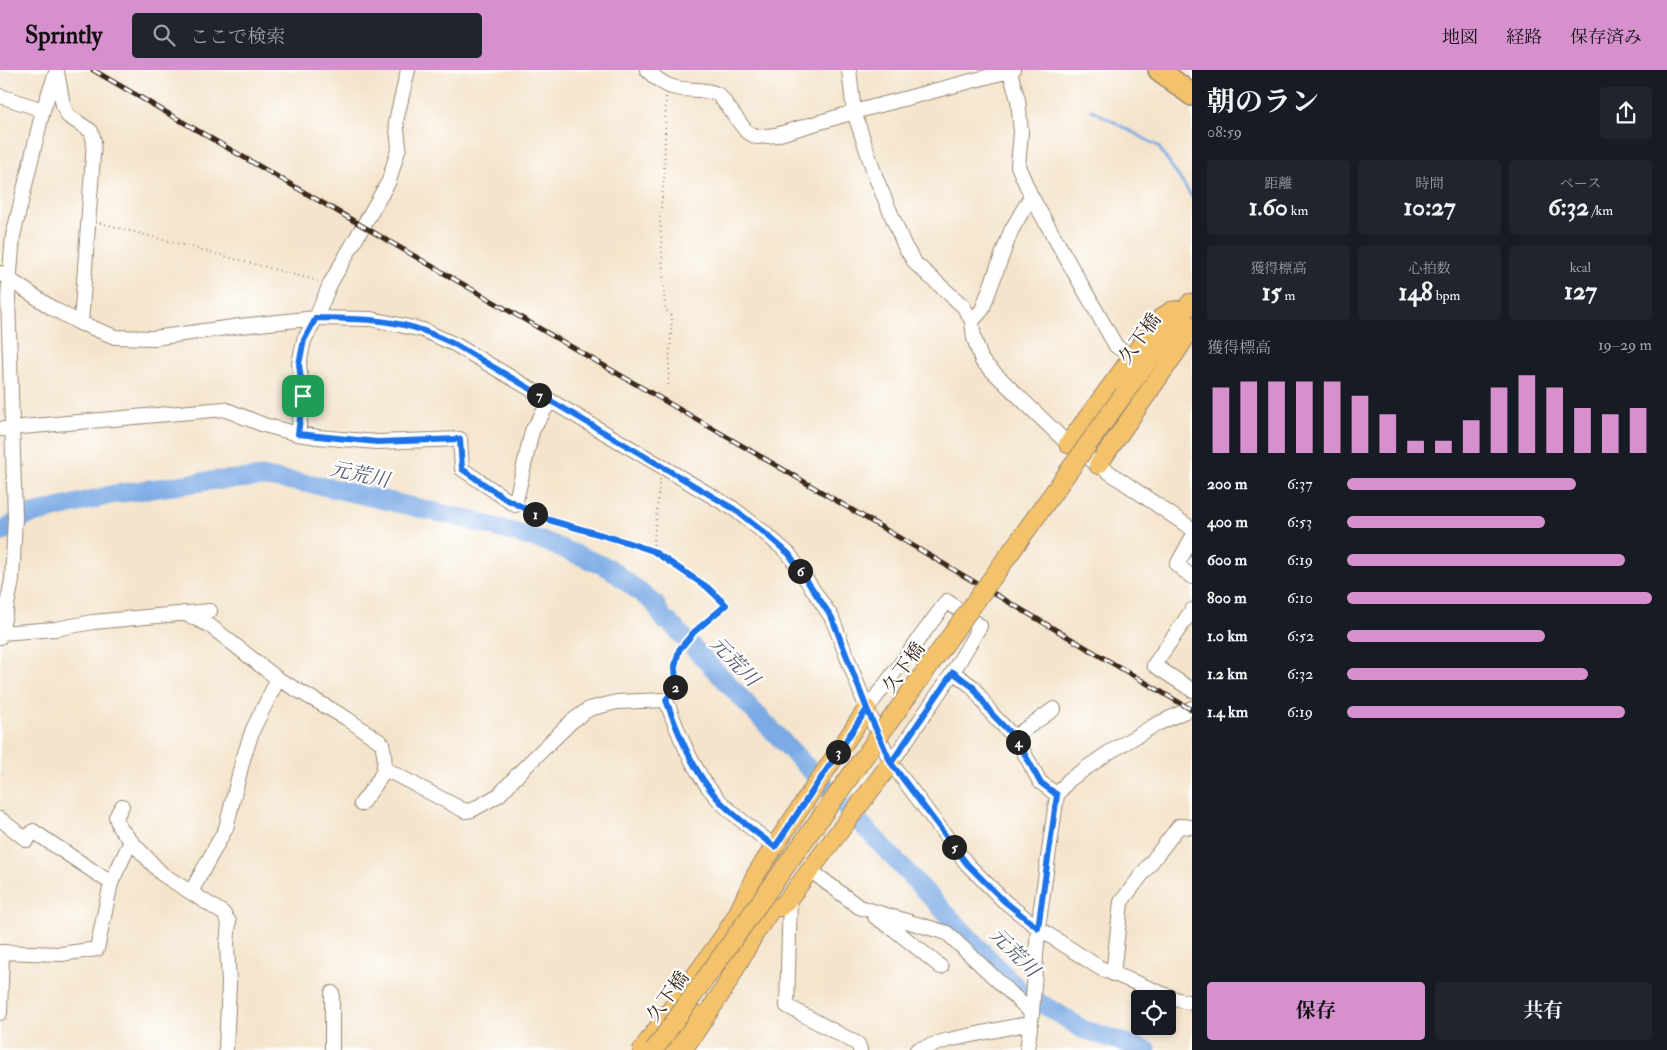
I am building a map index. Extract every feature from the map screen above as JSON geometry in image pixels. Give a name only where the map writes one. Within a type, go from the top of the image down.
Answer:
[{"type":"highway","points":[[1159,70],[1192,95]]},
{"type":"main road","points":[[1068,444],[1166,313],[1189,305]]},
{"type":"main road","name":"久下橋","points":[[654,1050],[1189,305]]},
{"type":"main road","points":[[1098,465],[1181,345],[1192,326]]},
{"type":"main road","points":[[743,903],[771,871],[902,688],[997,573]]},
{"type":"main road","points":[[788,890],[906,719],[997,573]]},
{"type":"main road","points":[[642,1050],[718,945],[743,903],[756,874],[867,709]]},
{"type":"main road","points":[[683,1050],[728,983],[746,949],[772,908],[810,870],[891,763]]},
{"type":"main road","points":[[629,1050],[698,954],[707,948],[718,945]]},
{"type":"main road","points":[[667,1050],[718,980],[746,949]]},
{"type":"street","points":[[298,434],[303,396],[299,364],[304,340],[316,318],[330,284],[389,181],[399,147],[396,121],[408,70]]},
{"type":"street","points":[[647,70],[658,80],[675,88],[712,91],[719,95],[746,131],[756,137],[776,135],[854,112],[1012,71],[1018,100],[1021,132],[1018,166],[1031,196],[1116,346],[1133,358]]},
{"type":"street","points":[[849,70],[854,112],[876,178],[906,247],[916,264],[963,306],[972,321],[974,338],[982,361],[1068,444],[1192,530]]},
{"type":"street","points":[[57,71],[42,110],[4,275],[6,428],[15,517],[12,581],[1,627],[55,629],[93,622],[210,610]]},
{"type":"street","points":[[57,71],[63,105],[68,116],[91,131],[94,141],[81,324]]},
{"type":"street","points":[[0,96],[42,110]]},
{"type":"street","points":[[972,321],[982,310],[1011,231],[1031,196]]},
{"type":"street","points":[[4,275],[52,308],[81,324],[115,337],[154,338],[316,318],[371,319],[423,330],[456,345],[734,509],[789,554],[832,618],[867,709],[891,763],[967,864],[1004,901],[1038,928],[1100,968],[1176,999],[1192,1003]]},
{"type":"street","points":[[6,428],[224,409],[264,425],[298,434],[377,442],[460,439],[462,469],[515,505],[532,431],[550,401]]},
{"type":"street","points":[[1192,538],[1177,565],[1192,577]]},
{"type":"street","points":[[867,709],[946,601],[980,626],[953,672],[891,763]]},
{"type":"street","points":[[1192,610],[1154,665],[1192,690]]},
{"type":"street","points":[[182,613],[209,625],[278,679],[346,718],[382,743],[386,756],[385,769],[361,804]]},
{"type":"street","points":[[953,672],[973,687],[991,713],[1014,738],[1040,782],[1057,795]]},
{"type":"street","points":[[191,892],[226,828],[243,759],[253,729],[278,679]]},
{"type":"street","points":[[385,769],[465,811],[472,810],[499,796],[522,770],[572,721],[589,709],[617,702],[666,700],[680,738],[707,786],[718,799],[775,847]]},
{"type":"street","points":[[1027,1050],[1032,1018],[1038,928],[1057,795],[1069,780],[1108,753],[1156,725],[1192,708]]},
{"type":"street","points":[[1014,738],[1054,709]]},
{"type":"street","points":[[122,806],[116,817],[119,827],[131,841],[162,874],[223,912],[229,922],[226,1050]]},
{"type":"street","points":[[0,819],[27,840],[34,832],[111,883]]},
{"type":"street","points":[[1113,974],[1121,902],[1179,826],[1192,827]]},
{"type":"street","points":[[0,1013],[1,952],[61,954],[97,949],[111,883],[131,841]]},
{"type":"street","points":[[810,870],[859,907],[895,930],[941,967]]},
{"type":"street","points":[[788,890],[787,1006],[858,1044],[860,1050]]},
{"type":"street","points":[[859,907],[947,933],[1032,1018]]},
{"type":"street","points":[[332,993],[332,1050]]},
{"type":"street","points":[[916,1050],[1032,1018]]},
{"type":"path","points":[[666,84],[664,177],[660,217],[665,309],[672,317],[668,388]]},
{"type":"path","points":[[88,220],[330,284]]},
{"type":"path","points":[[653,551],[661,466]]},
{"type":"path","points":[[515,505],[549,520],[653,551],[707,587],[726,605],[694,632],[679,650],[675,666],[676,685],[666,700]]},
{"type":"waterway","points":[[1092,110],[1158,146],[1192,197]]},
{"type":"waterway","name":"元荒川","points":[[0,533],[25,516],[115,494],[208,481],[266,477],[327,487],[466,519],[544,541],[609,568],[655,604],[664,620],[670,623],[1022,993],[1082,1029],[1147,1050]]},
{"type":"railway","points":[[93,70],[791,474],[1192,710]]},
{"type":"route","points":[[303,396],[298,434],[377,442],[460,439],[462,469],[515,505],[549,520],[653,551],[707,587],[726,605],[694,632],[679,650],[675,666],[676,685],[666,700],[680,738],[707,786],[718,799],[775,847],[867,709],[891,763],[953,672],[973,687],[991,713],[1017,740],[1040,782],[1057,795],[1038,928],[1004,901],[967,864],[928,814],[891,763],[867,709],[832,618],[789,554],[734,509],[456,345],[423,330],[371,319],[316,318],[304,340],[299,364],[303,396]]}]
